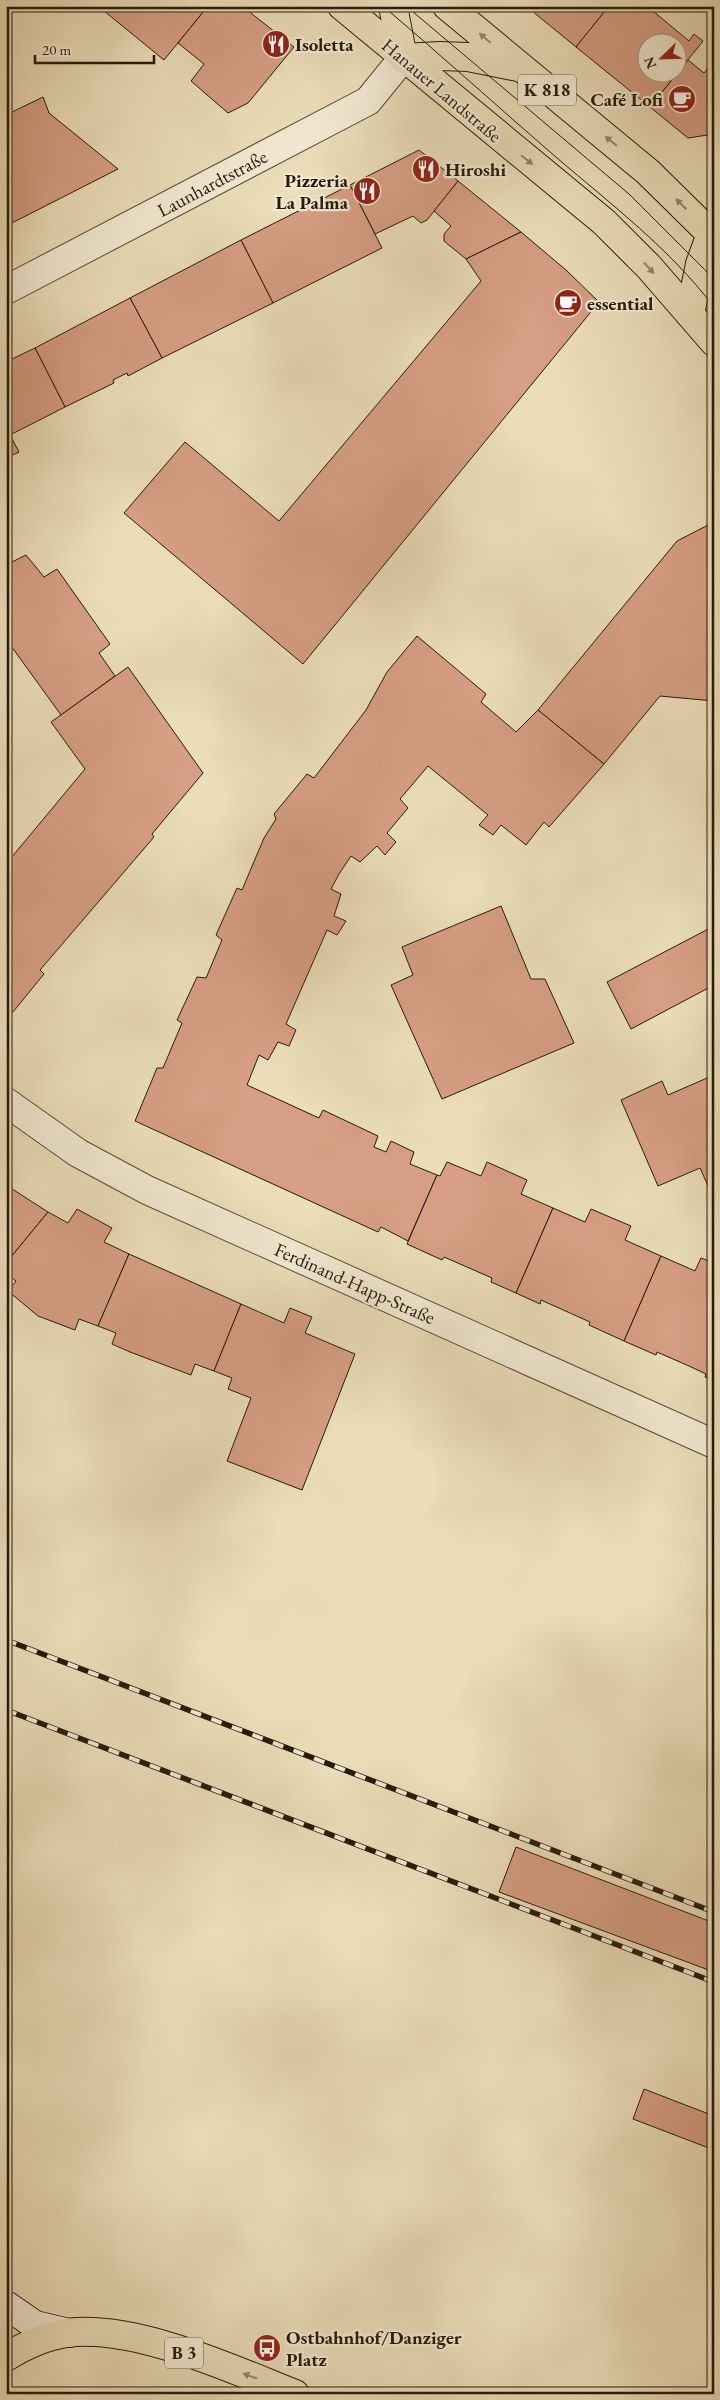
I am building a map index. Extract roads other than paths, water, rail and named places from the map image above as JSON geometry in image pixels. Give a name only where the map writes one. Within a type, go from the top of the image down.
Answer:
[{"type":"main road","name":"Hanauer Landstraße","points":[[342,6],[604,222],[649,267],[714,342]]},
{"type":"main road","points":[[393,6],[403,58],[468,57],[520,68]]},
{"type":"main road","name":"K 818","points":[[447,6],[648,172],[713,234]]},
{"type":"main road","points":[[690,314],[700,264],[713,234]]},
{"type":"main road","name":"B 3","points":[[6,2357],[38,2342],[69,2333],[101,2334],[151,2343],[295,2394]]},
{"type":"street","name":"Launhardtstraße","points":[[6,290],[368,101],[403,58]]},
{"type":"street","name":"Ferdinand-Happ-Straße","points":[[6,1102],[78,1153],[147,1190],[714,1444]]},
{"type":"street","points":[[6,2305],[35,2325],[69,2333]]},
{"type":"tram line","points":[[383,6],[640,228],[679,266],[714,307]]},
{"type":"tram line","points":[[406,6],[629,194],[714,279]]},
{"type":"railway","points":[[6,1640],[714,1912]]},
{"type":"railway","points":[[6,1710],[714,1982]]},
{"type":"place","name":"Isoletta","points":[[276,44]]},
{"type":"place","name":"Café Lofi","points":[[682,99]]},
{"type":"place","name":"Hiroshi","points":[[426,169]]},
{"type":"place","name":"Pizzeria La Palma","points":[[367,191]]},
{"type":"place","name":"essential","points":[[568,303]]},
{"type":"place","name":"Ostbahnhof/Danziger Platz","points":[[267,2348]]}]
